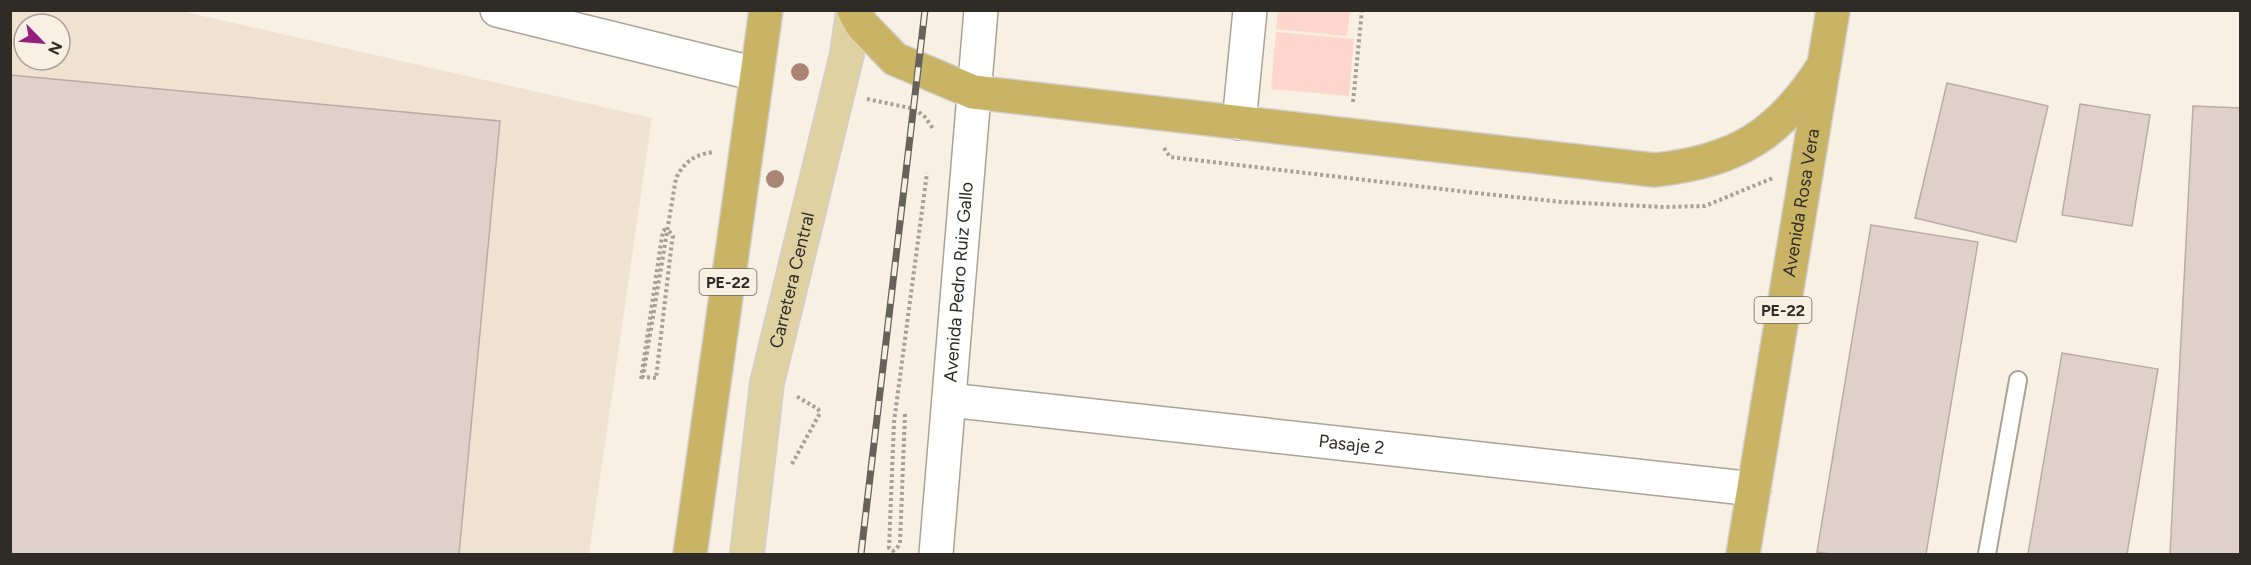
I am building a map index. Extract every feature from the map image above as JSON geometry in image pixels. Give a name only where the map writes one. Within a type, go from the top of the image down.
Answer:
[{"type":"highway","name":"PE-22","points":[[690,555],[766,10]]},
{"type":"highway","points":[[853,10],[862,24],[896,59],[973,92],[1654,170],[1684,167],[1714,160],[1742,147],[1789,113],[1808,90],[1824,65]]},
{"type":"highway","name":"PE-22","points":[[1824,65],[1833,10]]},
{"type":"highway","name":"Avenida Rosa Vera","points":[[1743,555],[1824,65]]},
{"type":"main road","name":"Carretera Central","points":[[747,555],[767,383],[847,54],[853,10]]},
{"type":"street","points":[[497,10],[756,74]]},
{"type":"street","name":"Avenida Pedro Ruiz Gallo","points":[[936,555],[981,10]]},
{"type":"street","points":[[1239,123],[1250,10]]},
{"type":"street","name":"Pasaje 2","points":[[948,400],[1754,489]]},
{"type":"lane","points":[[1987,555],[2018,380]]},
{"type":"path","points":[[1351,135],[1362,10]]},
{"type":"path","points":[[1140,111],[1170,157],[1476,194],[1562,202],[1705,207],[1782,174]]},
{"type":"path","points":[[641,379],[662,236],[664,231],[669,231],[673,236],[656,378],[644,377],[676,178],[682,166],[690,158],[716,152]]},
{"type":"path","points":[[905,414],[900,543],[893,551],[889,548],[894,422],[927,173]]},
{"type":"shaded area","points":[[10,11],[181,11],[652,118],[589,554],[11,554]]},
{"type":"shaded area","points":[[1278,11],[1350,11],[1347,36],[1276,29]]},
{"type":"shaded area","points":[[1276,32],[1354,39],[1349,96],[1271,89]]},
{"type":"building","points":[[10,75],[500,121],[459,554],[10,554]]},
{"type":"building","points":[[1947,83],[2048,106],[2016,242],[1915,218]]},
{"type":"building","points":[[2080,104],[2150,115],[2132,226],[2062,215]]},
{"type":"building","points":[[2193,106],[2240,108],[2240,554],[2170,554]]},
{"type":"building","points":[[1871,225],[1978,242],[1926,554],[1817,552]]},
{"type":"building","points":[[2062,353],[2158,369],[2127,554],[2028,554]]},
{"type":"railway","points":[[861,554],[925,10]]}]
